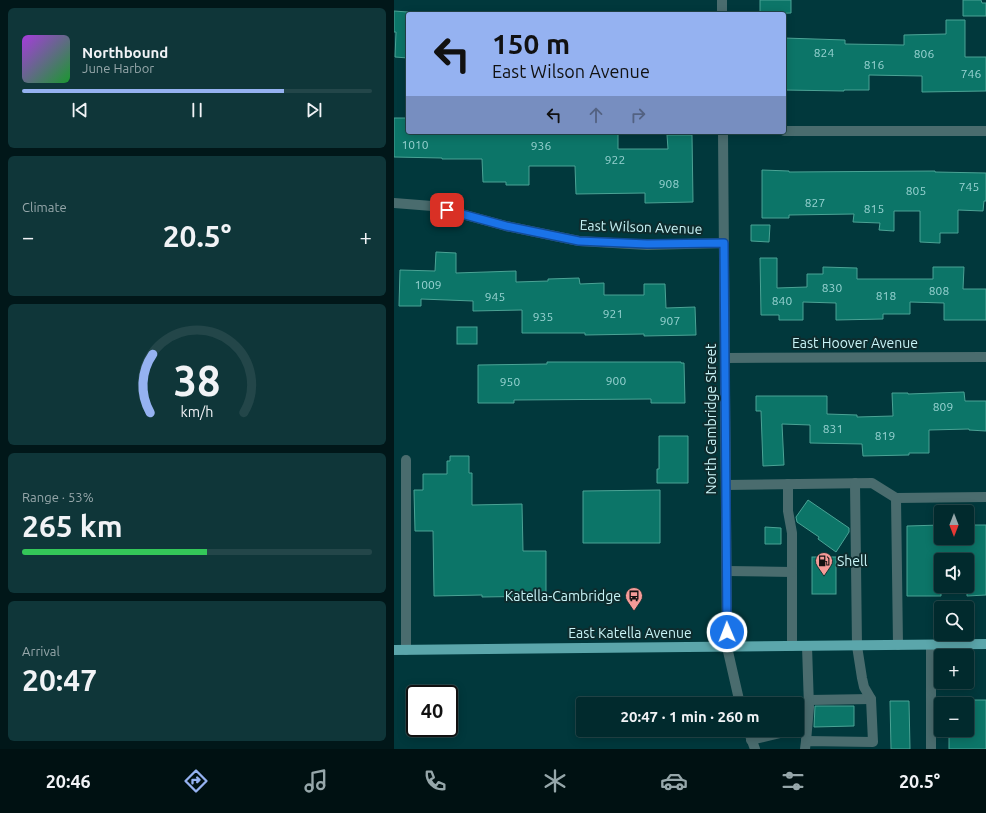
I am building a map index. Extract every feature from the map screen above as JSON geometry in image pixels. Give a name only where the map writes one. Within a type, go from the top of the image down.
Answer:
[{"type":"main road","name":"East Katella Avenue","points":[[394,650],[986,644]]},
{"type":"street","points":[[722,0],[722,12]]},
{"type":"street","points":[[786,131],[986,131]]},
{"type":"street","name":"North Cambridge Street","points":[[723,134],[727,647],[738,697]]},
{"type":"street","name":"East Wilson Avenue","points":[[394,203],[432,206],[506,226],[579,241],[647,244],[724,243]]},
{"type":"street","name":"East Hoover Avenue","points":[[725,358],[986,357]]},
{"type":"street","points":[[406,460],[406,650]]},
{"type":"street","points":[[805,745],[874,745],[871,699],[864,687],[857,646],[855,483]]},
{"type":"street","points":[[726,485],[872,483],[896,498],[986,497]]},
{"type":"street","points":[[788,484],[788,511],[792,533],[792,646]]},
{"type":"street","points":[[896,498],[898,645]]},
{"type":"street","points":[[727,571],[792,572]]},
{"type":"street","points":[[931,645],[931,749]]},
{"type":"street","points":[[804,720],[809,700],[807,646]]},
{"type":"street","points":[[809,700],[871,699]]},
{"type":"street","points":[[753,745],[774,737]]},
{"type":"building","points":[[760,0],[791,0],[791,13],[760,12]]},
{"type":"building","points":[[963,0],[981,0],[982,3],[986,3],[986,16],[963,16]]},
{"type":"building","points":[[394,11],[408,12],[406,12],[406,58],[395,57],[396,32],[394,32]]},
{"type":"building","points":[[946,20],[965,20],[965,57],[986,57],[986,91],[922,92],[922,76],[869,75],[869,90],[786,90],[786,38],[845,40],[845,44],[904,45],[904,35],[946,34]]},
{"type":"building","points":[[394,118],[406,118],[406,134],[618,134],[618,149],[668,149],[667,135],[692,135],[693,202],[645,203],[645,193],[576,194],[575,166],[529,166],[529,185],[506,185],[506,182],[483,182],[482,159],[394,157]]},
{"type":"building","points":[[762,170],[789,172],[935,171],[986,173],[986,201],[984,201],[983,211],[958,210],[958,233],[940,233],[940,243],[920,242],[920,211],[894,211],[894,231],[879,230],[880,223],[853,222],[854,214],[789,215],[789,218],[762,218]]},
{"type":"building","points":[[751,225],[770,225],[769,242],[751,241]]},
{"type":"building","points":[[436,252],[456,253],[456,273],[516,271],[516,282],[579,278],[580,284],[604,283],[604,295],[644,295],[644,284],[665,284],[666,308],[695,307],[696,335],[644,336],[644,334],[585,335],[585,333],[522,333],[522,310],[473,311],[473,301],[421,299],[421,306],[399,306],[400,270],[435,271]]},
{"type":"building","points":[[760,258],[777,258],[777,288],[807,287],[807,274],[823,274],[823,267],[857,268],[857,279],[933,279],[933,267],[964,267],[963,289],[986,289],[986,320],[944,320],[944,303],[910,302],[910,314],[883,314],[883,319],[836,320],[836,303],[803,302],[803,320],[779,320],[779,315],[761,315]]},
{"type":"building","points":[[457,327],[477,327],[477,344],[457,344]]},
{"type":"building","points":[[547,362],[681,362],[684,363],[685,403],[651,403],[651,399],[514,400],[514,403],[478,403],[478,365],[547,364]]},
{"type":"building","points":[[964,392],[965,401],[986,401],[986,431],[969,429],[929,430],[929,453],[863,456],[862,444],[810,443],[810,425],[782,424],[784,465],[763,466],[761,411],[756,411],[756,396],[827,396],[827,414],[857,415],[857,417],[893,416],[892,393],[908,394]]},
{"type":"building","points":[[659,436],[688,436],[688,483],[657,483],[657,469],[659,469]]},
{"type":"building","points":[[450,456],[469,456],[469,473],[472,473],[472,505],[522,504],[523,551],[546,551],[546,596],[434,596],[433,531],[415,531],[414,490],[423,490],[423,474],[447,474],[447,461],[450,461]]},
{"type":"building","points":[[660,490],[660,543],[583,543],[583,491]]},
{"type":"building","points":[[808,500],[849,528],[849,532],[836,552],[818,539],[819,537],[797,522],[796,517]]},
{"type":"building","points":[[934,525],[934,545],[974,545],[974,525],[986,525],[986,595],[967,596],[967,593],[974,593],[974,553],[934,553],[934,593],[941,593],[941,596],[907,596],[907,526]]},
{"type":"building","points":[[765,527],[781,528],[781,544],[765,544]]},
{"type":"building","name":"Shell","points":[[812,557],[836,557],[836,594],[812,594]]},
{"type":"building","points":[[974,700],[986,700],[986,749],[949,749],[949,737],[974,737]]},
{"type":"building","points":[[890,701],[909,701],[910,749],[891,749]]},
{"type":"building","points":[[815,706],[854,706],[854,726],[814,727]]},
{"type":"place","name":"Shell","points":[[824,576]]},
{"type":"place","name":"Katella-Cambridge","points":[[634,611]]},
{"type":"route","points":[[447,210],[506,226],[579,241],[647,244],[724,243],[727,632]]}]
